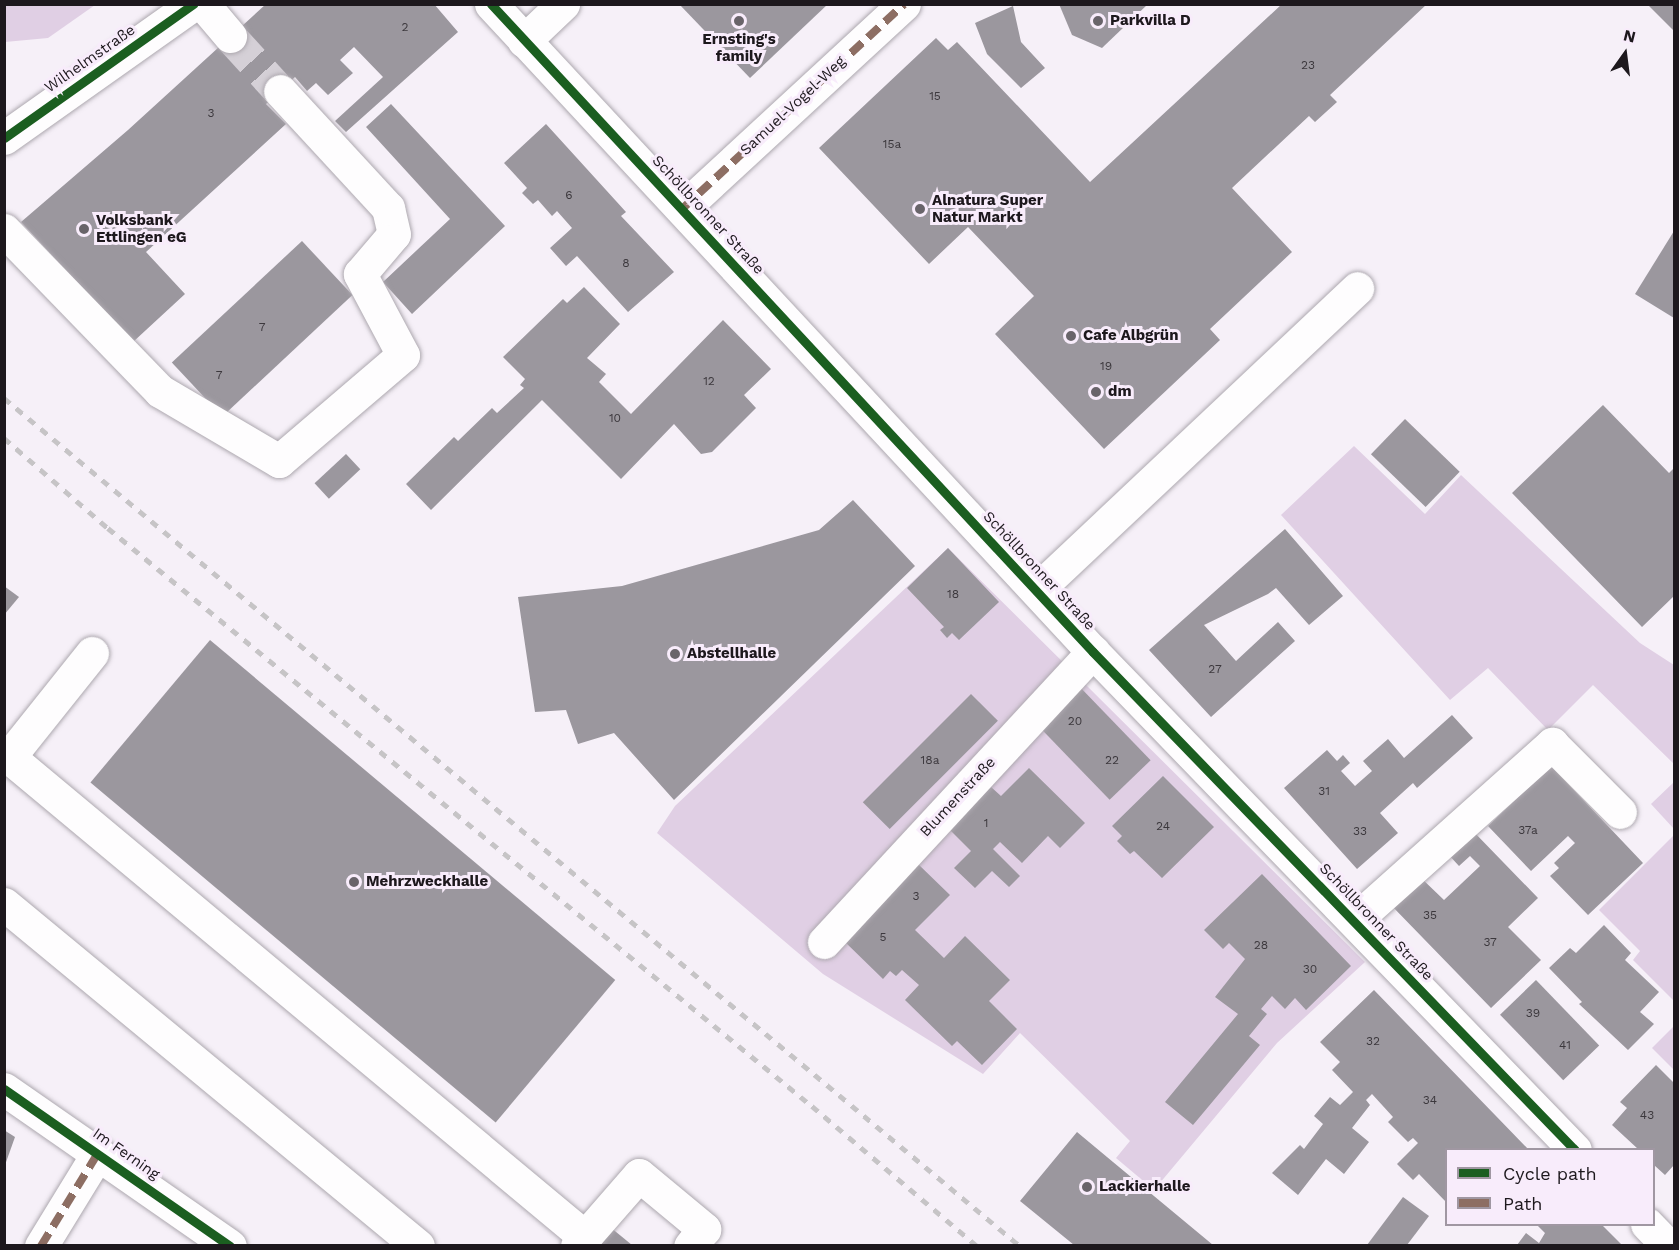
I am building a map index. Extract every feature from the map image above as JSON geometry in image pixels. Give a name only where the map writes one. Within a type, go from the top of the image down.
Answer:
[{"type":"street","name":"Wilhelmstraße","points":[[4,138],[193,4]]},
{"type":"street","points":[[203,4],[230,36]]},
{"type":"street","name":"Schöllbronner Straße","points":[[491,4],[1093,652],[1574,1148]]},
{"type":"street","points":[[524,40],[563,4]]},
{"type":"street","name":"Samuel-Vogel-Weg","points":[[682,208],[904,4]]},
{"type":"street","points":[[4,230],[160,391],[279,461],[403,355],[360,274],[394,234],[388,208],[280,91]]},
{"type":"street","points":[[1037,590],[1357,288]]},
{"type":"street","name":"Blumenstraße","points":[[824,942],[1093,652]]},
{"type":"street","points":[[92,653],[7,760],[581,1241],[639,1175],[705,1240]]},
{"type":"street","points":[[1354,921],[1552,744],[1620,812]]},
{"type":"street","points":[[4,904],[418,1245]]},
{"type":"street","name":"Im Ferning","points":[[4,1089],[230,1245]]},
{"type":"street","points":[[41,1245],[98,1153]]},
{"type":"street","points":[[1649,1226],[1668,1245]]},
{"type":"shaded area","points":[[5,5],[95,5],[48,38],[5,42]]},
{"type":"shaded area","points":[[1354,446],[1425,514],[1461,475],[1640,643],[1674,665],[1674,764],[1593,685],[1548,730],[1488,668],[1450,700],[1281,515]]},
{"type":"shaded area","points":[[948,548],[1365,962],[1277,1043],[1154,1190],[1116,1158],[1130,1141],[1020,1033],[983,1074],[823,974],[657,833],[675,806]]},
{"type":"shaded area","points":[[1674,782],[1674,829],[1651,804]]},
{"type":"shaded area","points":[[1674,835],[1674,1001],[1633,960],[1640,951],[1599,910]]},
{"type":"shaded area","points":[[1674,1026],[1674,1070],[1652,1048]]},
{"type":"building","points":[[266,4],[434,4],[458,32],[346,132],[335,121],[383,77],[354,47],[340,60],[353,73],[328,95],[316,83],[307,91],[295,77],[266,104],[286,124],[146,252],[185,294],[133,342],[21,222],[128,130]]},
{"type":"building","points":[[679,4],[828,4],[750,78]]},
{"type":"building","name":"Parkvilla D","points":[[1059,4],[1148,4],[1102,48],[1072,35]]},
{"type":"building","points":[[1282,4],[1427,4],[1330,95],[1337,102],[1315,122],[1309,116],[1232,188],[1292,252],[1210,329],[1220,340],[1104,449],[995,334],[1034,296],[968,227],[929,264],[819,148],[936,38],[948,50],[957,42],[1090,182]]},
{"type":"building","points":[[1647,4],[1674,4],[1674,31]]},
{"type":"building","points":[[1013,6],[1021,42],[1045,68],[1021,88],[987,54],[975,23]]},
{"type":"building","points":[[391,104],[505,226],[412,314],[383,282],[450,219],[366,127]]},
{"type":"building","points":[[546,124],[626,212],[621,216],[674,272],[628,312],[577,256],[566,266],[550,248],[572,228],[557,211],[552,216],[538,200],[533,204],[522,193],[527,188],[504,163]]},
{"type":"building","points":[[1674,231],[1674,318],[1635,294]]},
{"type":"building","points":[[302,241],[352,295],[222,417],[172,362]]},
{"type":"building","points":[[584,287],[620,324],[587,358],[606,374],[599,382],[631,414],[723,320],[771,369],[744,395],[756,408],[712,452],[701,454],[674,424],[621,479],[542,400],[431,510],[406,484],[454,437],[458,441],[492,408],[497,413],[524,388],[520,385],[525,379],[503,357],[563,299],[567,303]]},
{"type":"building","points":[[1603,405],[1669,473],[1674,468],[1674,596],[1642,627],[1512,493]]},
{"type":"building","points":[[1405,419],[1460,472],[1426,507],[1371,454]]},
{"type":"building","points":[[346,454],[360,469],[329,499],[315,483]]},
{"type":"building","name":"Abstellhalle","points":[[853,500],[915,566],[674,800],[614,733],[578,744],[566,710],[535,712],[518,597],[622,586],[819,530]]},
{"type":"building","points":[[1285,529],[1343,596],[1309,625],[1276,588],[1204,625],[1236,661],[1278,622],[1295,641],[1211,717],[1149,650]]},
{"type":"building","points":[[948,548],[999,602],[959,640],[952,633],[947,638],[940,630],[944,627],[907,588]]},
{"type":"building","points":[[4,586],[19,597],[4,615]]},
{"type":"building","name":"Mehrzweckhalle","points":[[210,640],[615,980],[496,1123],[90,782]]},
{"type":"building","points":[[1077,684],[1151,760],[1110,800],[1036,724]]},
{"type":"building","points":[[971,694],[998,721],[890,829],[863,802]]},
{"type":"building","points":[[1452,715],[1473,738],[1417,788],[1413,783],[1380,813],[1398,833],[1357,869],[1284,788],[1327,750],[1337,761],[1343,755],[1350,763],[1341,771],[1355,786],[1372,771],[1363,761],[1388,739],[1404,758]]},
{"type":"building","points":[[1551,766],[1643,863],[1588,915],[1550,876],[1559,868],[1554,863],[1575,843],[1568,836],[1531,871],[1488,826]]},
{"type":"building","points":[[1029,768],[1085,823],[1060,848],[1048,836],[1022,863],[1000,842],[993,849],[1020,876],[1009,887],[992,871],[975,888],[954,868],[971,851],[949,829],[991,787],[1001,796]]},
{"type":"building","points":[[1163,776],[1214,827],[1162,878],[1134,851],[1130,854],[1117,841],[1122,836],[1112,826]]},
{"type":"building","points":[[1471,829],[1538,898],[1508,927],[1541,960],[1491,1008],[1389,903],[1418,875],[1444,900],[1480,866],[1470,856],[1459,866],[1447,853]]},
{"type":"building","points":[[918,864],[950,895],[915,930],[944,958],[965,936],[1010,980],[989,1001],[1017,1029],[982,1065],[957,1041],[952,1046],[905,1000],[919,985],[902,970],[896,976],[890,971],[883,979],[843,940]]},
{"type":"building","points":[[1262,874],[1351,966],[1306,1010],[1295,998],[1285,1009],[1272,996],[1261,1009],[1267,1014],[1249,1036],[1260,1045],[1193,1125],[1165,1102],[1238,1014],[1215,997],[1245,959],[1229,943],[1223,949],[1204,930]]},
{"type":"building","points":[[1604,925],[1631,953],[1625,960],[1659,992],[1640,1012],[1654,1024],[1628,1050],[1579,1004],[1582,1002],[1549,968],[1570,948],[1576,953]]},
{"type":"building","points":[[1536,980],[1599,1045],[1563,1080],[1500,1015]]},
{"type":"building","points":[[1374,990],[1527,1148],[1445,1148],[1445,1201],[1419,1174],[1413,1180],[1397,1164],[1418,1143],[1413,1138],[1408,1142],[1388,1122],[1393,1117],[1372,1094],[1366,1100],[1370,1105],[1352,1128],[1369,1142],[1344,1174],[1326,1159],[1298,1195],[1272,1173],[1300,1145],[1304,1149],[1323,1124],[1314,1116],[1330,1097],[1340,1105],[1353,1092],[1332,1070],[1340,1062],[1320,1042]]},
{"type":"building","points":[[1656,1065],[1674,1083],[1674,1165],[1665,1175],[1655,1166],[1655,1148],[1637,1148],[1612,1125],[1627,1108],[1620,1102]]},
{"type":"building","points":[[4,1130],[15,1137],[5,1165],[4,1165]]},
{"type":"building","name":"Lackierhalle","points":[[1077,1132],[1213,1245],[1074,1245],[1020,1201]]},
{"type":"building","points":[[1403,1197],[1429,1216],[1407,1245],[1367,1245]]},
{"type":"building","points":[[1538,1226],[1603,1226],[1622,1245],[1517,1245],[1526,1233],[1539,1243],[1545,1233]]},
{"type":"building","points":[[610,1227],[632,1245],[594,1245]]},
{"type":"tunnel","points":[[230,36],[280,91]]},
{"type":"railway","points":[[4,398],[1020,1246]]},
{"type":"railway","points":[[4,438],[108,528],[812,1106],[977,1246]]},
{"type":"marked path","points":[[682,209],[904,4]]},
{"type":"marked path","points":[[41,1246],[98,1153]]},
{"type":"cycle path","points":[[4,138],[193,4]]},
{"type":"cycle path","points":[[491,4],[1093,652],[1573,1148]]},
{"type":"cycle path","points":[[4,1089],[230,1246]]},
{"type":"place","name":"Ernsting's family","points":[[739,21]]},
{"type":"place","name":"Parkvilla D","points":[[1098,21]]},
{"type":"place","name":"Alnatura Super Natur Markt","points":[[920,209]]},
{"type":"place","name":"Volksbank Ettlingen eG","points":[[84,229]]},
{"type":"place","name":"Cafe Albgrün","points":[[1071,336]]},
{"type":"place","name":"dm","points":[[1096,392]]},
{"type":"place","name":"Abstellhalle","points":[[675,654]]},
{"type":"place","name":"Mehrzweckhalle","points":[[354,882]]},
{"type":"place","name":"Lackierhalle","points":[[1087,1187]]}]
